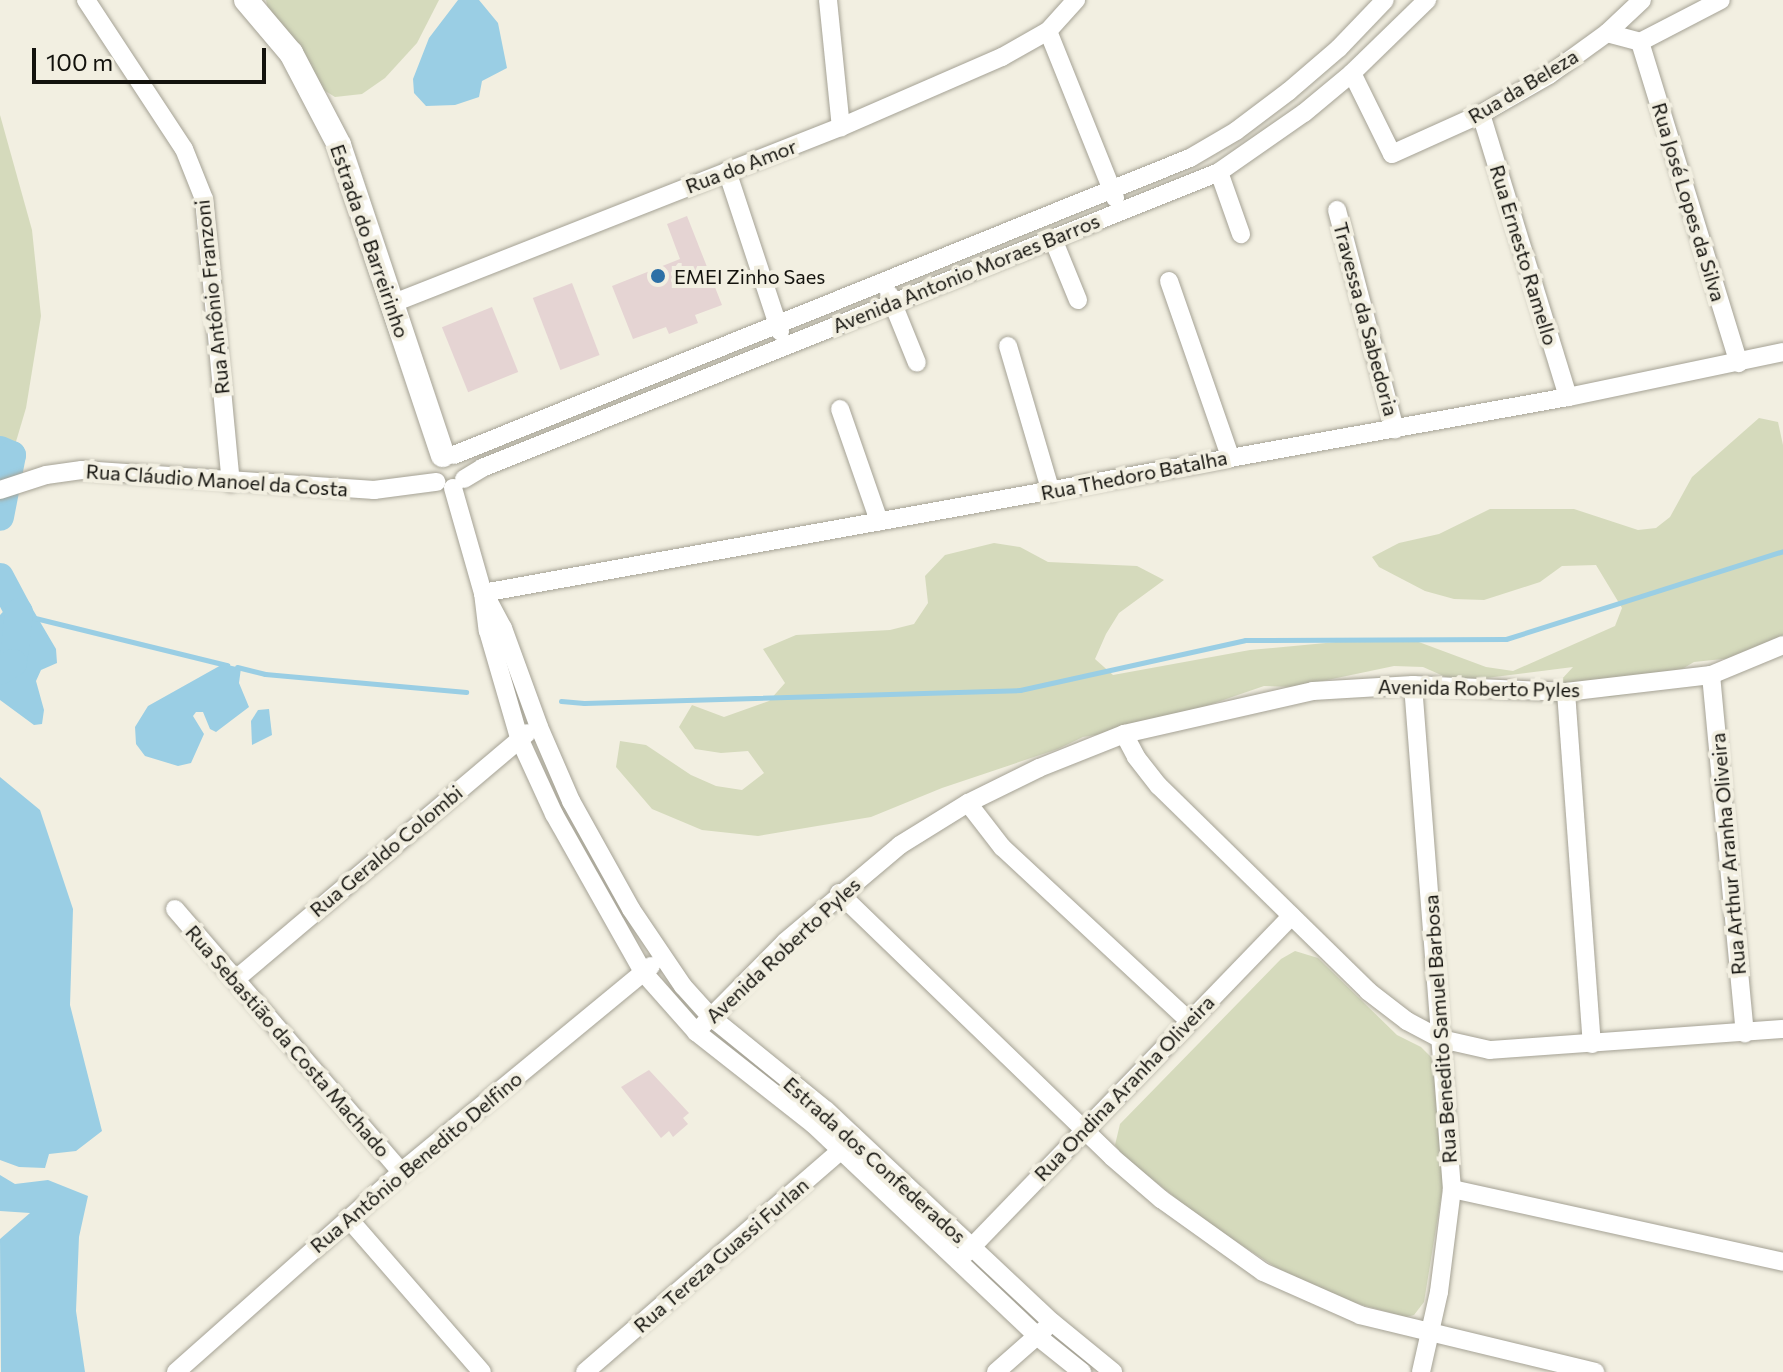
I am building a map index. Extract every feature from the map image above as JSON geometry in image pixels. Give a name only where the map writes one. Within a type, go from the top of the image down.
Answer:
[{"type":"main road","name":"Estrada do Barreirinho","points":[[246,0],[291,53],[316,97],[351,178],[391,304],[449,455]]},
{"type":"street","name":"Rua Antônio Franzoni","points":[[86,0],[184,149],[204,199],[231,483]]},
{"type":"street","points":[[828,0],[841,127]]},
{"type":"street","name":"Rua do Amor","points":[[391,304],[841,127],[1002,57],[1048,31],[1076,0]]},
{"type":"street","name":"Avenida Antonio Moraes Barros","points":[[451,483],[1219,172],[1304,113],[1352,73],[1427,0]]},
{"type":"street","name":"Rua da Beleza","points":[[1352,73],[1392,154],[1481,114],[1549,75],[1607,33],[1642,0]]},
{"type":"street","points":[[1607,33],[1640,42],[1721,0]]},
{"type":"street","name":"Avenida Antonio Moraes Barros","points":[[449,455],[1190,158],[1236,131],[1339,48],[1372,3]]},
{"type":"street","points":[[1048,31],[1121,211]]},
{"type":"street","name":"Rua José Lopes da Silva","points":[[1640,42],[1739,363]]},
{"type":"street","name":"Rua Ernesto Ramello","points":[[1481,114],[1568,397]]},
{"type":"street","points":[[727,171],[785,346]]},
{"type":"street","points":[[1219,172],[1241,234]]},
{"type":"street","name":"Travessa da Sabedoria","points":[[1337,210],[1395,429]]},
{"type":"street","points":[[1053,239],[1078,300]]},
{"type":"street","points":[[883,280],[917,363]]},
{"type":"street","points":[[1169,281],[1230,456]]},
{"type":"street","points":[[1008,346],[1051,492]]},
{"type":"street","name":"Rua Thedoro Batalha","points":[[483,593],[1568,397],[1783,352]]},
{"type":"street","points":[[840,409],[879,521]]},
{"type":"street","points":[[449,455],[433,467],[451,483]]},
{"type":"street","name":"Estrada dos Confederados","points":[[449,455],[464,462],[451,483],[483,593],[488,631],[519,738],[554,814],[643,972],[696,1032],[849,1144],[958,1261],[1037,1336],[1082,1372]]},
{"type":"street","name":"Rua Cláudio Manoel da Costa","points":[[0,490],[46,475],[82,470],[231,483],[374,490],[451,483]]},
{"type":"street","name":"Estrada dos Confederados","points":[[483,593],[503,628],[539,727],[571,801],[662,957],[711,1017],[849,1144],[1113,1372]]},
{"type":"street","name":"Avenida Roberto Pyles","points":[[696,1032],[839,893],[900,845],[968,803],[1039,768],[1124,734],[1242,704],[1313,691],[1413,685],[1566,692],[1711,675],[1783,645]]},
{"type":"street","name":"Rua Arthur Aranha Oliveira","points":[[1711,675],[1745,1033]]},
{"type":"street","name":"Rua Benedito Samuel Barbosa","points":[[1413,685],[1452,1189],[1430,1334],[1421,1372]]},
{"type":"street","points":[[1566,692],[1592,1044]]},
{"type":"street","name":"Rua Geraldo Colombi","points":[[236,979],[519,738],[539,727]]},
{"type":"street","points":[[1124,734],[1136,757],[1159,786],[1291,916],[1385,1006],[1441,1039],[1490,1050],[1783,1029]]},
{"type":"street","points":[[968,803],[1002,847],[1188,1020]]},
{"type":"street","points":[[839,893],[1084,1130],[1161,1199],[1263,1272],[1360,1315],[1595,1372]]},
{"type":"street","name":"Rua Sebastião da Costa Machado","points":[[175,909],[401,1172]]},
{"type":"street","name":"Rua Ondina Aranha Oliveira","points":[[958,1261],[1291,916]]},
{"type":"street","name":"Rua Antônio Benedito Delfino","points":[[176,1372],[401,1172],[662,957]]},
{"type":"street","name":"Rua Tereza Guassi Furlan","points":[[585,1372],[849,1144]]},
{"type":"street","points":[[1452,1189],[1783,1262]]},
{"type":"street","points":[[348,1218],[482,1372]]},
{"type":"street","points":[[996,1372],[1052,1322]]},
{"type":"green space","points":[[266,0],[439,0],[417,43],[385,78],[362,94],[335,97],[314,84],[269,13]]},
{"type":"green space","points":[[0,115],[32,230],[41,316],[26,408],[12,455],[0,462]]},
{"type":"green space","points":[[1759,418],[1778,422],[1783,445],[1783,637],[1732,658],[1694,662],[1645,691],[1611,697],[1549,693],[1573,667],[1478,679],[1448,678],[1423,667],[1394,666],[1294,687],[1264,686],[1145,727],[1083,737],[1058,749],[942,788],[871,817],[758,836],[702,830],[652,809],[616,767],[620,741],[646,745],[691,775],[716,786],[742,790],[764,773],[748,751],[721,753],[695,749],[679,727],[692,705],[724,717],[769,701],[785,683],[763,649],[796,635],[890,630],[914,624],[928,603],[925,576],[945,555],[994,543],[1020,547],[1048,562],[1137,566],[1164,580],[1119,613],[1106,634],[1095,659],[1113,675],[1250,650],[1408,638],[1486,667],[1513,671],[1615,626],[1622,608],[1596,565],[1562,566],[1540,582],[1484,600],[1454,599],[1425,591],[1379,567],[1372,557],[1399,543],[1439,534],[1490,509],[1574,509],[1638,530],[1656,528],[1670,517],[1692,477]]},
{"type":"green space","points":[[1295,951],[1318,958],[1397,1035],[1421,1047],[1434,1060],[1444,1179],[1424,1302],[1414,1315],[1406,1317],[1344,1300],[1277,1268],[1206,1222],[1123,1156],[1115,1145],[1120,1124],[1281,959]]},
{"type":"water","points":[[458,0],[479,0],[498,23],[507,68],[482,81],[479,97],[455,105],[426,106],[414,93],[413,79],[429,38]]},
{"type":"water","points":[[13,601],[29,603],[56,649],[57,663],[41,670],[36,681],[44,710],[42,724],[34,725],[0,700],[0,615]]},
{"type":"water","points":[[223,664],[241,668],[239,683],[249,707],[216,732],[210,729],[203,712],[196,712],[193,716],[204,734],[191,763],[178,766],[145,756],[136,744],[135,727],[148,706]]},
{"type":"water","points":[[269,709],[272,735],[252,745],[251,721],[258,710]]},
{"type":"water","points":[[0,777],[40,810],[73,909],[70,1005],[102,1131],[76,1151],[49,1154],[45,1168],[19,1167],[0,1160]]},
{"type":"water","points":[[0,1175],[15,1184],[48,1180],[88,1196],[79,1237],[76,1311],[85,1372],[1,1372],[0,1239],[30,1213],[0,1211]]},
{"type":"building","points":[[687,216],[722,305],[695,315],[698,323],[669,334],[666,327],[633,339],[612,286],[680,259],[667,224]]},
{"type":"building","points":[[572,283],[600,355],[560,370],[533,298]]},
{"type":"building","points":[[492,307],[518,372],[468,392],[442,327]]},
{"type":"building","points":[[649,1070],[689,1113],[683,1118],[688,1124],[673,1137],[669,1131],[661,1138],[621,1087]]},
{"type":"waterway","points":[[0,450],[12,455],[0,517]]},
{"type":"waterway","points":[[561,701],[584,703],[1020,690],[1245,640],[1506,639],[1783,551]]},
{"type":"waterway","points":[[0,577],[19,612],[13,663],[0,671]]},
{"type":"waterway","points":[[35,618],[227,665]]},
{"type":"waterway","points":[[237,667],[265,674],[466,692]]},
{"type":"place","name":"EMEI Zinho Saes","points":[[658,276]]}]
